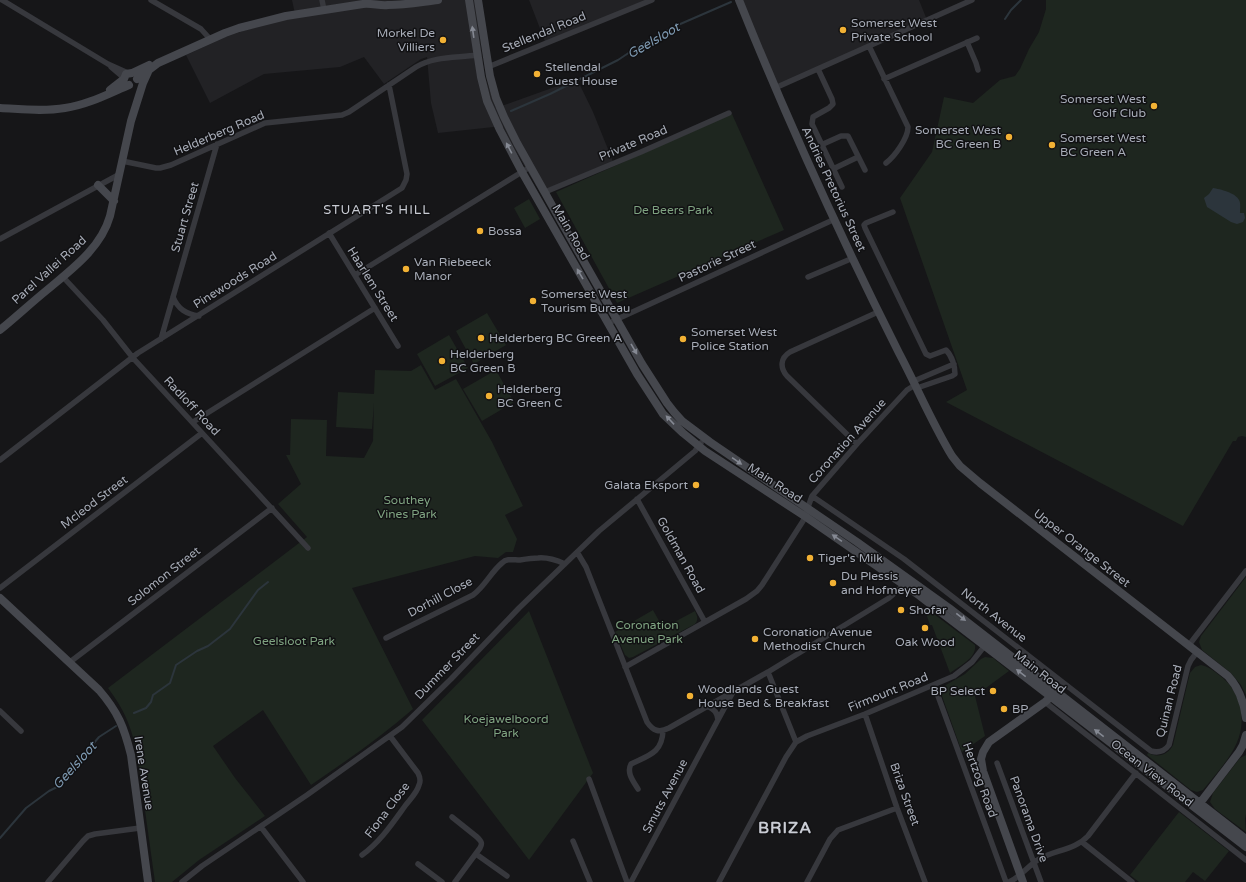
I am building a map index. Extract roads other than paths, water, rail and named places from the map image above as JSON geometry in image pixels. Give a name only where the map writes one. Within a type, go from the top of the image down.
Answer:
[{"type":"street","points":[[2,0],[108,64],[130,79],[140,94]]},
{"type":"street","points":[[151,0],[202,29],[210,39]]},
{"type":"street","points":[[322,0],[324,10]]},
{"type":"street","points":[[0,108],[48,110],[66,108],[88,102],[107,94],[130,79],[141,68],[154,65],[232,30],[256,23],[286,16],[375,2],[392,5],[438,0]]},
{"type":"street","name":"Main Road","points":[[469,0],[481,77],[488,101],[500,130],[522,172],[613,321],[667,403],[682,421],[904,584],[988,642]]},
{"type":"street","name":"Main Road","points":[[478,0],[488,67],[496,98],[504,117],[613,321],[637,374],[663,414],[699,446],[907,577],[1198,806],[1246,847]]},
{"type":"street","name":"Stellendal Road","points":[[488,67],[652,0]]},
{"type":"street","name":"Andries Pretorius Street","points":[[739,0],[775,88],[835,219],[878,312],[915,384]]},
{"type":"street","points":[[775,88],[972,0]]},
{"type":"street","points":[[884,79],[977,38]]},
{"type":"street","points":[[967,42],[978,70]]},
{"type":"street","points":[[869,46],[907,124],[908,130],[907,135],[900,146],[886,163]]},
{"type":"street","name":"Helderberg Road","points":[[122,161],[160,168],[171,165],[266,123],[346,114],[425,62],[437,59],[477,55]]},
{"type":"street","name":"Parel Vallei Road","points":[[0,330],[63,277],[80,261],[101,237],[108,222],[114,201],[135,106],[146,75],[154,65]]},
{"type":"street","points":[[818,69],[833,102],[832,105],[815,116],[812,120],[812,124],[832,169],[842,187]]},
{"type":"street","name":"Parel Vallei Road","points":[[130,79],[134,94],[135,106]]},
{"type":"street","name":"Pinewoods Road","points":[[0,460],[133,358],[161,339],[402,188],[405,183],[406,174],[389,85]]},
{"type":"street","name":"Private Road","points":[[545,192],[729,113]]},
{"type":"street","points":[[821,145],[841,136],[849,137],[865,170]]},
{"type":"street","name":"Stuart Street","points":[[161,339],[217,144]]},
{"type":"street","points":[[832,169],[858,157]]},
{"type":"street","points":[[355,275],[530,167]]},
{"type":"street","points":[[0,239],[120,174]]},
{"type":"street","points":[[98,186],[114,201]]},
{"type":"street","points":[[893,212],[866,223],[864,225],[865,228],[926,354],[930,356],[946,350],[949,352],[955,369],[955,374],[952,376],[915,384]]},
{"type":"street","name":"Pastorie Street","points":[[613,321],[835,219]]},
{"type":"street","name":"Haarlem Street","points":[[329,233],[398,346]]},
{"type":"street","points":[[808,277],[853,258]]},
{"type":"street","name":"Radloff Road","points":[[63,277],[103,320],[133,358],[308,548]]},
{"type":"street","points":[[173,297],[182,310],[199,316]]},
{"type":"street","points":[[193,422],[375,308]]},
{"type":"street","points":[[857,444],[784,373],[782,361],[790,352],[878,312]]},
{"type":"street","points":[[915,384],[935,372],[954,364]]},
{"type":"street","name":"Coronation Avenue","points":[[624,667],[758,591],[807,513],[812,496],[857,444],[907,390],[915,384]]},
{"type":"street","name":"Upper Orange Street","points":[[915,384],[945,445],[960,466],[1189,645],[1231,680],[1239,691],[1246,718]]},
{"type":"street","name":"Mcleod Street","points":[[0,588],[202,433]]},
{"type":"street","name":"Dummer Street","points":[[182,882],[202,866],[261,827],[390,736],[419,712],[520,608],[577,552],[599,531],[695,450],[705,438]]},
{"type":"street","name":"North Avenue","points":[[812,496],[904,559],[1146,748],[1151,751],[1159,752]]},
{"type":"street","name":"Goldman Road","points":[[637,499],[705,622]]},
{"type":"street","name":"Solomon Street","points":[[70,662],[272,508]]},
{"type":"street","points":[[577,552],[586,567],[624,667],[647,722],[656,730],[664,731],[768,672],[889,598],[904,584]]},
{"type":"street","name":"Dorhill Close","points":[[386,638],[473,595],[505,561],[510,559],[518,560],[543,558],[565,564]]},
{"type":"street","points":[[1189,645],[1246,571]]},
{"type":"street","name":"Irene Avenue","points":[[0,598],[99,690],[114,710],[122,725],[130,755],[148,882]]},
{"type":"street","name":"Firmount Road","points":[[796,742],[807,736],[865,714],[954,676],[972,662],[988,642]]},
{"type":"street","name":"Quinan Road","points":[[1159,752],[1164,751],[1169,745],[1188,666],[1197,652]]},
{"type":"street","points":[[719,882],[786,757],[796,742],[768,672]]},
{"type":"street","name":"Hertzog Road","points":[[934,685],[1006,882]]},
{"type":"street","name":"Smuts Avenue","points":[[631,882],[733,691]]},
{"type":"street","points":[[1022,878],[983,770],[981,759],[989,742],[1054,694]]},
{"type":"street","name":"Ocean View Road","points":[[1045,702],[1246,860]]},
{"type":"street","points":[[707,706],[716,711],[718,721]]},
{"type":"street","points":[[0,711],[21,731]]},
{"type":"street","name":"Briza Street","points":[[865,714],[897,808],[925,882]]},
{"type":"street","points":[[638,790],[630,773],[631,764],[659,748],[663,739],[664,731]]},
{"type":"street","points":[[1198,806],[1245,745],[1246,735]]},
{"type":"street","name":"Fiona Close","points":[[362,855],[375,845],[386,832],[416,791],[420,783],[418,773],[390,736]]},
{"type":"street","name":"Panorama Drive","points":[[997,764],[1041,882]]},
{"type":"street","points":[[1022,878],[1025,869],[1040,858],[1082,842],[1136,773]]},
{"type":"street","points":[[589,779],[627,882]]},
{"type":"street","name":"Main Road","points":[[1198,806],[1246,839]]},
{"type":"street","points":[[807,882],[830,839],[838,830],[897,808]]},
{"type":"street","points":[[452,817],[481,840],[482,846],[455,882]]},
{"type":"street","points":[[261,827],[303,882]]},
{"type":"street","points":[[48,882],[88,836],[140,828]]},
{"type":"street","points":[[573,841],[590,882]]},
{"type":"street","points":[[1082,842],[1132,882]]},
{"type":"street","points":[[476,854],[507,876]]},
{"type":"street","points":[[418,864],[442,882]]},
{"type":"street","points":[[1009,882],[1022,878]]},
{"type":"waterway","points":[[1005,19],[1011,10],[1021,0]]},
{"type":"waterway","name":"Geelsloot","points":[[511,111],[550,94],[618,60],[642,44],[678,25],[731,2]]},
{"type":"waterway","name":"Geelsloot","points":[[134,713],[146,708],[151,702],[153,695],[170,683],[176,665],[197,651],[208,646],[230,629],[258,590],[268,582]]},
{"type":"waterway","name":"Geelsloot","points":[[0,838],[26,808],[57,787],[99,737],[116,726]]},
{"type":"place","name":"Somerset West Private School","points":[[843,30]]},
{"type":"place","name":"Morkel De Villiers","points":[[443,40]]},
{"type":"place","name":"Stellendal Guest House","points":[[537,74]]},
{"type":"place","name":"Somerset West Golf Club","points":[[1154,106]]},
{"type":"place","name":"Somerset West BC Green B","points":[[1009,137]]},
{"type":"place","name":"Somerset West BC Green A","points":[[1052,145]]},
{"type":"place","name":"Bossa","points":[[480,231]]},
{"type":"place","name":"Van Riebeeck Manor","points":[[406,269]]},
{"type":"place","name":"Somerset West Tourism Bureau","points":[[533,301]]},
{"type":"place","name":"Helderberg BC Green A","points":[[481,338]]},
{"type":"place","name":"Somerset West Police Station","points":[[683,339]]},
{"type":"place","name":"Helderberg BC Green B","points":[[442,361]]},
{"type":"place","name":"Helderberg BC Green C","points":[[489,396]]},
{"type":"place","name":"Galata Eksport","points":[[696,485]]},
{"type":"place","name":"Tiger's Milk","points":[[810,558]]},
{"type":"place","name":"Du Plessis and Hofmeyer","points":[[833,583]]},
{"type":"place","name":"Shofar","points":[[901,610]]},
{"type":"place","name":"Oak Wood","points":[[925,628]]},
{"type":"place","name":"Coronation Avenue Methodist Church","points":[[755,639]]},
{"type":"place","name":"BP Select","points":[[993,691]]},
{"type":"place","name":"Woodlands Guest House Bed & Breakfast","points":[[690,696]]},
{"type":"place","name":"BP","points":[[1004,709]]},
{"type":"district","name":"STUART'S HILL","points":[[377,209]]},
{"type":"district","name":"BRIZA","points":[[785,827]]},
{"type":"park label","name":"De Beers Park","points":[[673,210]]},
{"type":"park label","name":"Southey Vines Park","points":[[407,507]]},
{"type":"park label","name":"Coronation Avenue Park","points":[[647,632]]},
{"type":"park label","name":"Geelsloot Park","points":[[294,641]]},
{"type":"park label","name":"Koejawelboord Park","points":[[506,726]]}]
